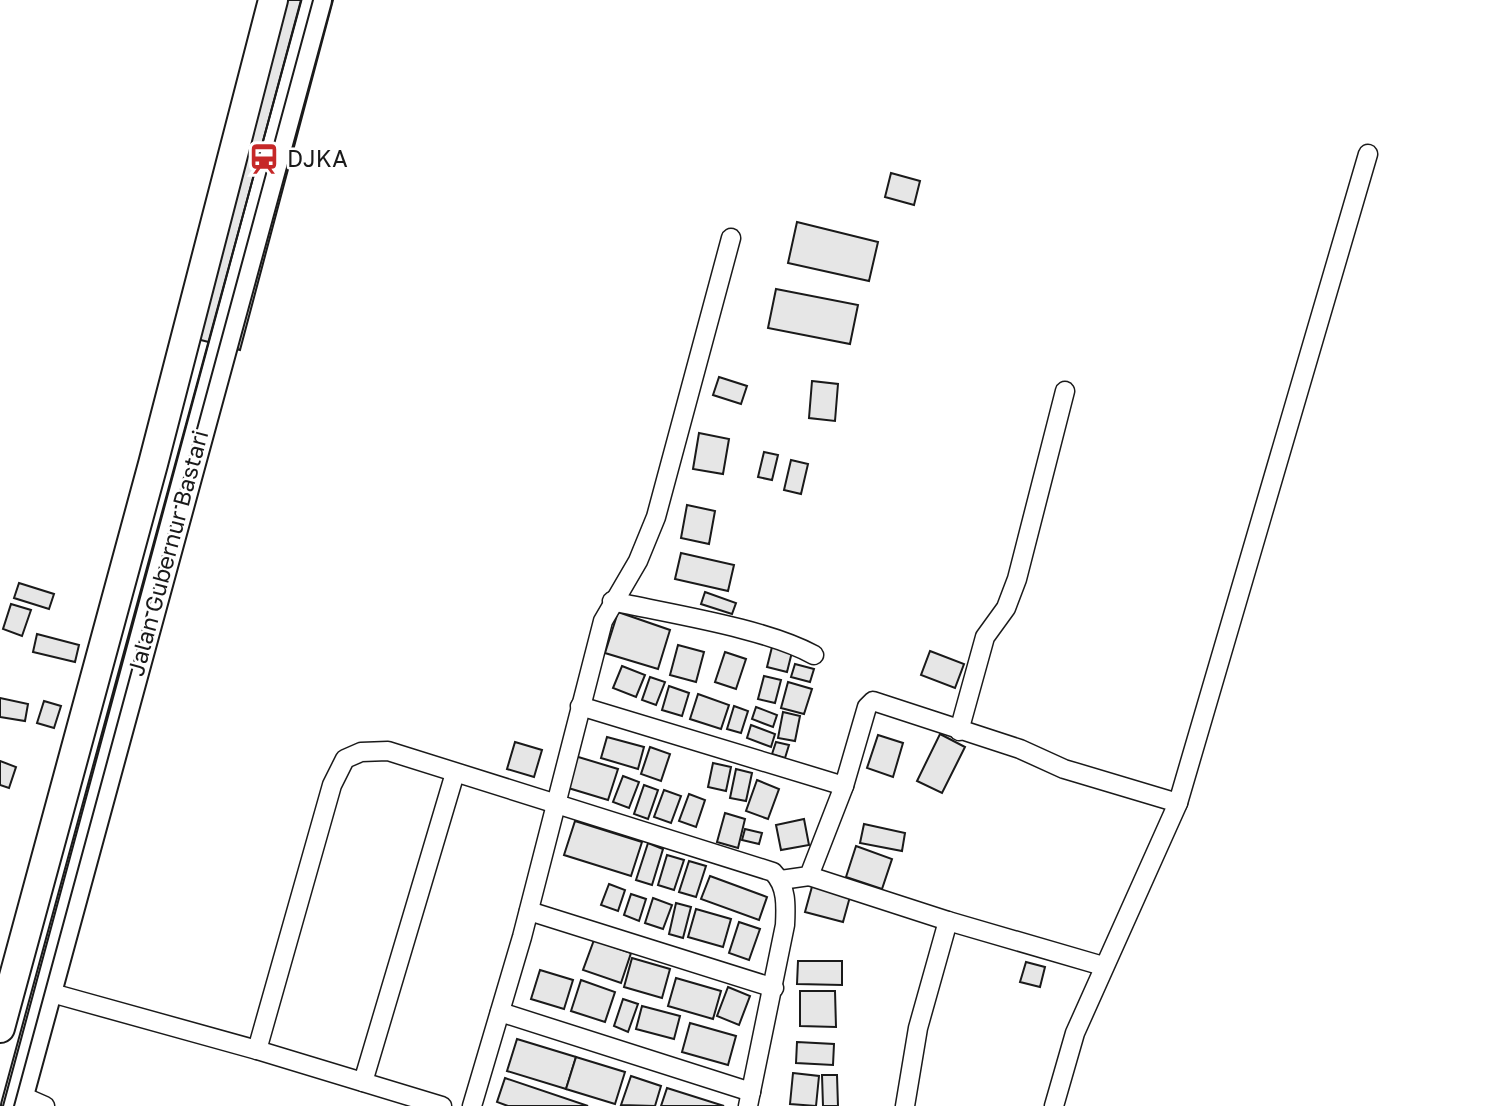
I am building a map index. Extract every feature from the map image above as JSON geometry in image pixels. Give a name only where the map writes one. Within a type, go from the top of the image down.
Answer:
[{"type":"highway","name":"Jalan Gubernur Bastari","points":[[0,1028],[5,985],[152,464],[273,0]]},
{"type":"highway","name":"Jalan Gubernur Bastari","points":[[30,1103],[48,992],[317,0]]},
{"type":"highway","points":[[152,464],[188,482]]},
{"type":"street","points":[[1054,1106],[1075,1033],[1178,803],[1368,153]]},
{"type":"street","points":[[472,1106],[529,911],[603,621],[612,601],[638,561],[656,517],[731,238]]},
{"type":"street","points":[[960,731],[985,637],[1006,608],[1017,579],[1065,391]]},
{"type":"street","points":[[612,601],[748,632],[801,648],[814,655]]},
{"type":"street","points":[[809,876],[844,786],[867,707],[873,701],[1020,749],[1064,769],[1178,803]]},
{"type":"street","points":[[580,706],[844,786]]},
{"type":"street","points":[[257,1050],[332,785],[345,759],[361,752],[388,751],[554,806],[758,866],[773,872],[781,880],[786,902],[785,925],[750,1099],[500,1012]]},
{"type":"street","points":[[363,1082],[455,773]]},
{"type":"street","points":[[781,880],[809,876],[948,921],[1103,966]]},
{"type":"street","points":[[529,911],[774,988]]},
{"type":"street","points":[[905,1106],[918,1028],[948,921]]},
{"type":"street","points":[[48,992],[257,1050],[442,1106]]},
{"type":"building","points":[[278,0],[333,0],[240,350],[189,337]]},
{"type":"building","points":[[891,173],[920,181],[914,205],[885,197]]},
{"type":"building","points":[[797,222],[878,242],[869,281],[788,263]]},
{"type":"building","points":[[776,289],[858,305],[850,344],[768,328]]},
{"type":"building","points":[[719,377],[747,386],[741,404],[713,395]]},
{"type":"building","points":[[812,381],[838,384],[835,421],[809,418]]},
{"type":"building","points":[[699,433],[729,439],[723,474],[693,469]]},
{"type":"building","points":[[764,452],[778,455],[772,480],[758,477]]},
{"type":"building","points":[[791,460],[808,464],[801,494],[784,490]]},
{"type":"building","points":[[687,505],[715,511],[709,544],[681,538]]},
{"type":"building","points":[[681,553],[734,565],[728,591],[675,579]]},
{"type":"building","points":[[19,583],[54,594],[49,609],[14,598]]},
{"type":"building","points":[[705,592],[736,603],[732,614],[701,604]]},
{"type":"building","points":[[11,604],[31,610],[22,636],[3,629]]},
{"type":"building","points":[[618,612],[670,630],[658,669],[605,653]]},
{"type":"building","points":[[37,634],[79,645],[75,662],[33,652]]},
{"type":"building","points":[[678,645],[704,652],[696,682],[670,675]]},
{"type":"building","points":[[772,647],[792,652],[787,672],[767,667]]},
{"type":"building","points":[[930,651],[964,664],[955,688],[921,675]]},
{"type":"building","points":[[725,652],[746,659],[736,689],[715,682]]},
{"type":"building","points":[[795,664],[814,669],[810,682],[791,677]]},
{"type":"building","points":[[622,666],[645,675],[636,697],[613,688]]},
{"type":"building","points":[[764,676],[781,680],[775,703],[758,699]]},
{"type":"building","points":[[650,677],[665,682],[656,705],[642,700]]},
{"type":"building","points":[[788,682],[812,689],[804,714],[781,708]]},
{"type":"building","points":[[669,686],[689,693],[682,716],[662,710]]},
{"type":"building","points":[[698,694],[729,705],[721,729],[690,719]]},
{"type":"building","points":[[0,698],[28,704],[25,721],[0,717]]},
{"type":"building","points":[[44,701],[61,706],[54,728],[37,723]]},
{"type":"building","points":[[734,706],[748,711],[741,733],[727,729]]},
{"type":"building","points":[[756,707],[777,715],[773,727],[752,719]]},
{"type":"building","points":[[783,712],[800,716],[795,741],[778,738]]},
{"type":"building","points":[[751,725],[775,734],[771,747],[747,738]]},
{"type":"building","points":[[940,734],[965,747],[942,793],[917,781]]},
{"type":"building","points":[[878,735],[903,743],[893,777],[867,768]]},
{"type":"building","points":[[607,737],[644,747],[638,769],[601,758]]},
{"type":"building","points":[[515,742],[542,750],[534,777],[507,769]]},
{"type":"building","points":[[776,742],[789,745],[785,758],[772,754]]},
{"type":"building","points":[[650,747],[670,754],[661,781],[641,774]]},
{"type":"building","points":[[575,756],[618,769],[608,800],[565,787]]},
{"type":"building","points":[[0,761],[16,767],[9,788],[0,785]]},
{"type":"building","points":[[713,763],[731,767],[726,791],[708,787]]},
{"type":"building","points":[[736,769],[752,773],[746,801],[730,798]]},
{"type":"building","points":[[623,776],[639,782],[629,808],[613,802]]},
{"type":"building","points":[[757,780],[779,789],[768,819],[746,811]]},
{"type":"building","points":[[644,785],[658,790],[648,819],[634,814]]},
{"type":"building","points":[[664,790],[681,796],[671,823],[654,817]]},
{"type":"building","points":[[689,794],[705,800],[696,827],[679,821]]},
{"type":"building","points":[[725,813],[745,819],[738,848],[717,842]]},
{"type":"building","points":[[804,819],[809,845],[781,850],[776,825]]},
{"type":"building","points":[[575,821],[642,842],[631,876],[564,855]]},
{"type":"building","points":[[864,824],[905,833],[902,851],[860,843]]},
{"type":"building","points":[[745,829],[762,833],[759,844],[742,840]]},
{"type":"building","points":[[648,843],[663,849],[652,885],[636,880]]},
{"type":"building","points":[[856,846],[892,859],[882,889],[846,877]]},
{"type":"building","points":[[667,855],[684,860],[674,890],[658,885]]},
{"type":"building","points":[[689,861],[706,866],[696,897],[679,892]]},
{"type":"building","points":[[710,876],[767,897],[759,920],[701,899]]},
{"type":"building","points":[[813,883],[851,893],[843,922],[805,912]]},
{"type":"building","points":[[609,884],[625,890],[618,911],[601,905]]},
{"type":"building","points":[[631,894],[646,899],[639,921],[624,915]]},
{"type":"building","points":[[653,898],[672,905],[663,929],[645,923]]},
{"type":"building","points":[[676,903],[691,907],[683,938],[669,934]]},
{"type":"building","points":[[696,909],[731,919],[723,947],[688,937]]},
{"type":"building","points":[[739,922],[760,929],[749,960],[729,953]]},
{"type":"building","points":[[594,940],[631,953],[621,983],[583,970]]},
{"type":"building","points":[[632,958],[670,969],[662,998],[624,987]]},
{"type":"building","points":[[798,961],[842,961],[842,985],[797,984]]},
{"type":"building","points":[[1026,962],[1045,967],[1040,987],[1020,982]]},
{"type":"building","points":[[540,970],[573,980],[564,1009],[531,999]]},
{"type":"building","points":[[676,978],[721,991],[713,1019],[668,1006]]},
{"type":"building","points":[[581,980],[615,992],[605,1022],[571,1011]]},
{"type":"building","points":[[728,987],[750,996],[739,1025],[717,1016]]},
{"type":"building","points":[[800,991],[835,991],[836,1027],[800,1026]]},
{"type":"building","points":[[623,999],[638,1004],[628,1032],[614,1026]]},
{"type":"building","points":[[642,1006],[680,1016],[674,1039],[636,1029]]},
{"type":"building","points":[[690,1023],[736,1036],[728,1065],[682,1052]]},
{"type":"building","points":[[517,1039],[576,1057],[566,1089],[507,1071]]},
{"type":"building","points":[[797,1042],[834,1044],[833,1065],[796,1063]]},
{"type":"building","points":[[576,1057],[625,1072],[615,1104],[566,1089]]},
{"type":"building","points":[[793,1073],[819,1076],[816,1106],[790,1104]]},
{"type":"building","points":[[822,1075],[837,1075],[838,1106],[823,1106]]},
{"type":"building","points":[[631,1076],[661,1086],[655,1106],[621,1105]]},
{"type":"building","points":[[505,1078],[588,1106],[508,1106],[497,1102]]},
{"type":"building","points":[[667,1088],[724,1106],[661,1106]]},
{"type":"tram line","points":[[3,1106],[301,0]]},
{"type":"tram line","points":[[14,1106],[313,0]]},
{"type":"place","name":"DJKA","points":[[264,159]]}]
